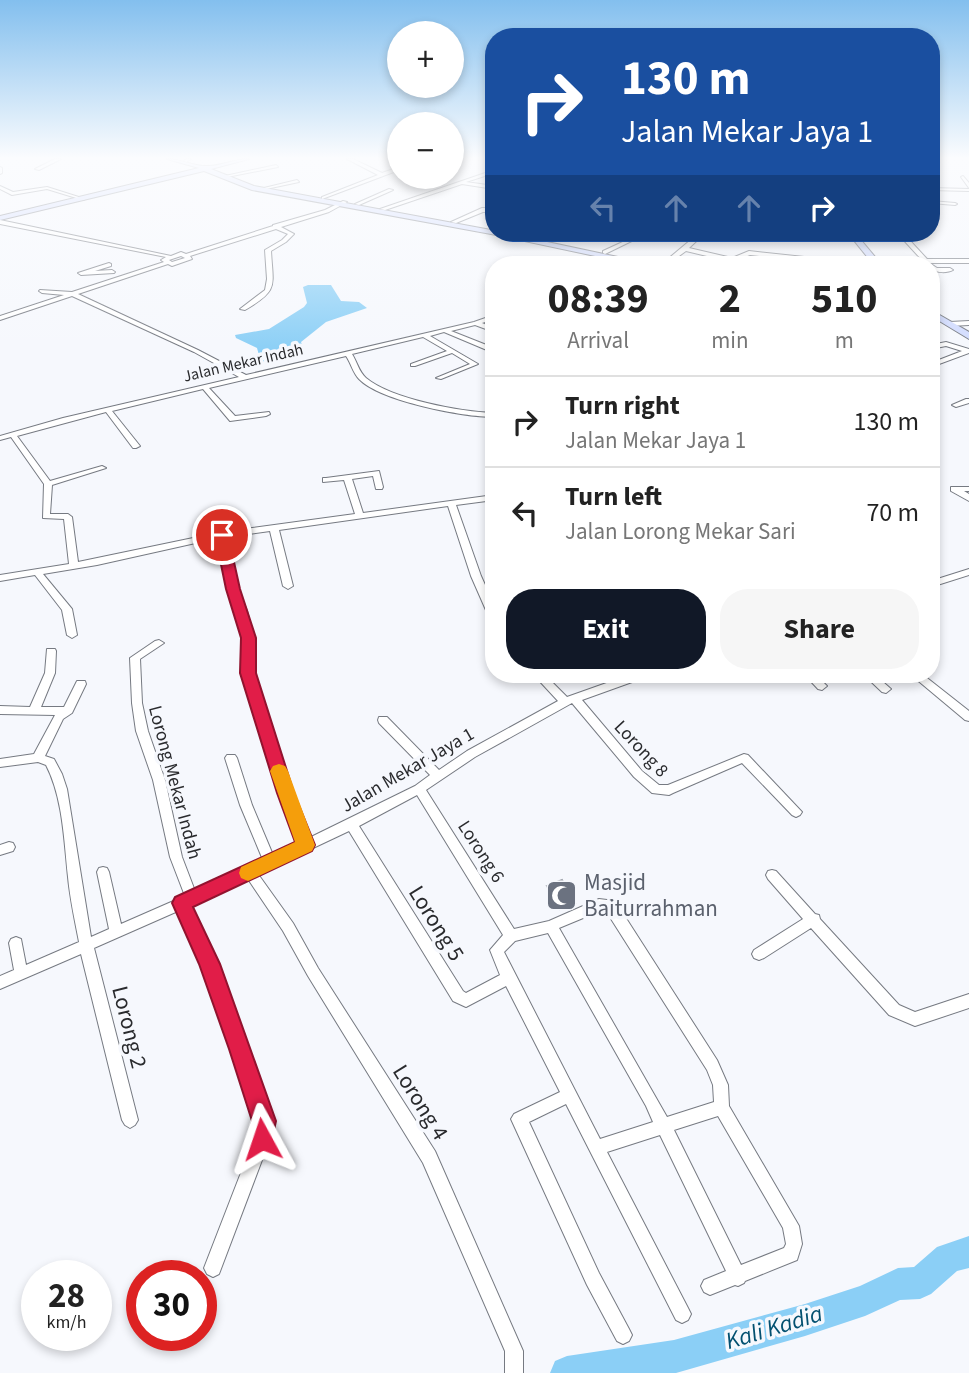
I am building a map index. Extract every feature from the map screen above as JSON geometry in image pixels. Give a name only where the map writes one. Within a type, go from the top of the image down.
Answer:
[{"type":"main road","points":[[446,223],[485,231]]},
{"type":"main road","points":[[459,223],[485,228]]},
{"type":"main road","points":[[542,242],[620,256]]},
{"type":"main road","points":[[546,242],[600,256]]},
{"type":"main road","points":[[859,242],[872,256]]},
{"type":"main road","points":[[940,318],[969,336]]},
{"type":"street","points":[[14,223],[185,262],[191,258],[188,255],[284,223]]},
{"type":"street","points":[[243,309],[267,295],[271,287],[268,250],[291,234],[275,226]]},
{"type":"street","points":[[605,253],[625,242]]},
{"type":"street","points":[[676,256],[692,242]]},
{"type":"street","points":[[908,242],[922,256]]},
{"type":"street","points":[[121,278],[111,269],[116,256],[130,249]]},
{"type":"street","points":[[685,249],[715,256]]},
{"type":"street","points":[[742,256],[749,253],[777,256]]},
{"type":"street","points":[[0,318],[74,295],[167,260]]},
{"type":"street","points":[[940,263],[969,261]]},
{"type":"street","points":[[940,270],[950,270]]},
{"type":"street","points":[[42,290],[74,295],[197,351],[243,376]]},
{"type":"street","name":"Jalan Mekar Indah","points":[[0,438],[243,376],[485,320]]},
{"type":"street","points":[[940,322],[969,323]]},
{"type":"street","points":[[476,323],[485,326]]},
{"type":"street","points":[[443,331],[485,347]]},
{"type":"street","points":[[424,335],[475,364],[439,378]]},
{"type":"street","points":[[940,346],[946,344],[967,351]]},
{"type":"street","points":[[413,365],[452,351]]},
{"type":"street","points":[[940,362],[967,351]]},
{"type":"street","points":[[347,353],[352,357],[361,378],[391,394],[485,414]]},
{"type":"street","points":[[204,386],[233,419],[266,414]]},
{"type":"street","points":[[956,405],[969,401]]},
{"type":"street","points":[[108,410],[136,446]]},
{"type":"street","points":[[12,434],[48,484],[46,516],[68,517],[74,566]]},
{"type":"street","points":[[48,484],[103,468]]},
{"type":"street","points":[[326,480],[376,472],[379,487]]},
{"type":"street","points":[[347,477],[360,515]]},
{"type":"street","points":[[969,489],[954,489],[969,498]]},
{"type":"street","points":[[0,578],[38,573],[222,535],[485,498]]},
{"type":"street","points":[[451,503],[485,596]]},
{"type":"street","points":[[274,528],[288,586]]},
{"type":"street","points":[[222,535],[233,589],[249,638],[248,673],[305,845]]},
{"type":"street","points":[[940,581],[969,572]]},
{"type":"street","points":[[38,573],[67,608],[72,635]]},
{"type":"street","name":"Lorong Mekar Indah","points":[[159,643],[135,658],[137,703],[142,731],[159,780],[187,901]]},
{"type":"street","points":[[34,711],[50,673],[51,651]]},
{"type":"street","points":[[549,683],[570,700]]},
{"type":"street","name":"Jalan Mekar Jaya 1","points":[[0,983],[187,901],[351,824],[419,789],[471,754],[570,700],[617,683]]},
{"type":"street","points":[[819,683],[822,686]]},
{"type":"street","points":[[879,683],[886,689]]},
{"type":"street","points":[[926,683],[969,717]]},
{"type":"street","points":[[0,762],[38,758],[68,710],[80,684]]},
{"type":"street","name":"Lorong 8","points":[[570,700],[638,774],[658,791],[669,790],[744,758],[796,812]]},
{"type":"street","points":[[0,710],[65,711]]},
{"type":"street","points":[[383,720],[438,776]]},
{"type":"street","name":"Lorong 2","points":[[38,758],[50,762],[61,779],[75,882],[87,945],[130,1120]]},
{"type":"street","points":[[231,758],[246,805],[270,862]]},
{"type":"street","name":"Lorong 6","points":[[419,789],[512,936]]},
{"type":"street","name":"Lorong 5","points":[[351,824],[458,996],[466,1000],[509,978]]},
{"type":"street","points":[[103,872],[116,933]]},
{"type":"street","name":"Lorong 4","points":[[250,872],[288,927],[313,972],[429,1157],[514,1351],[514,1373]]},
{"type":"street","points":[[772,875],[894,1010],[915,1019],[969,1001]]},
{"type":"street","points":[[187,901],[264,1121],[262,1139],[216,1260]]},
{"type":"street","points":[[682,1314],[509,978],[497,950],[512,936],[551,926],[599,905],[605,904],[614,909],[712,1065],[720,1080],[723,1095],[721,1107],[794,1235],[791,1254],[710,1286]]},
{"type":"street","points":[[759,954],[814,919]]},
{"type":"street","points":[[551,926],[662,1125],[738,1277]]},
{"type":"street","points":[[16,943],[21,973]]},
{"type":"street","points":[[569,1096],[519,1119],[593,1279],[623,1335]]},
{"type":"street","points":[[596,1148],[721,1107]]},
{"type":"water","points":[[331,285],[341,301],[359,302],[367,308],[326,322],[301,342],[304,351],[261,362],[257,348],[235,335],[269,329],[304,307],[307,303],[303,287]]},
{"type":"building","name":"Masjid Baiturrahman","points":[[562,880],[575,903],[560,909],[547,886]]},
{"type":"waterway","name":"Kali Kadia","points":[[567,1373],[674,1357],[805,1320],[865,1300],[898,1284],[920,1283],[948,1258],[969,1252]]},
{"type":"slow traffic","points":[[248,873],[305,845],[279,771]]},
{"type":"place","name":"Masjid Baiturrahman","points":[[561,895]]},
{"type":"route","points":[[222,535],[233,589],[249,638],[248,673],[258,710],[305,845],[181,903],[224,1001],[264,1121],[262,1139]]}]
